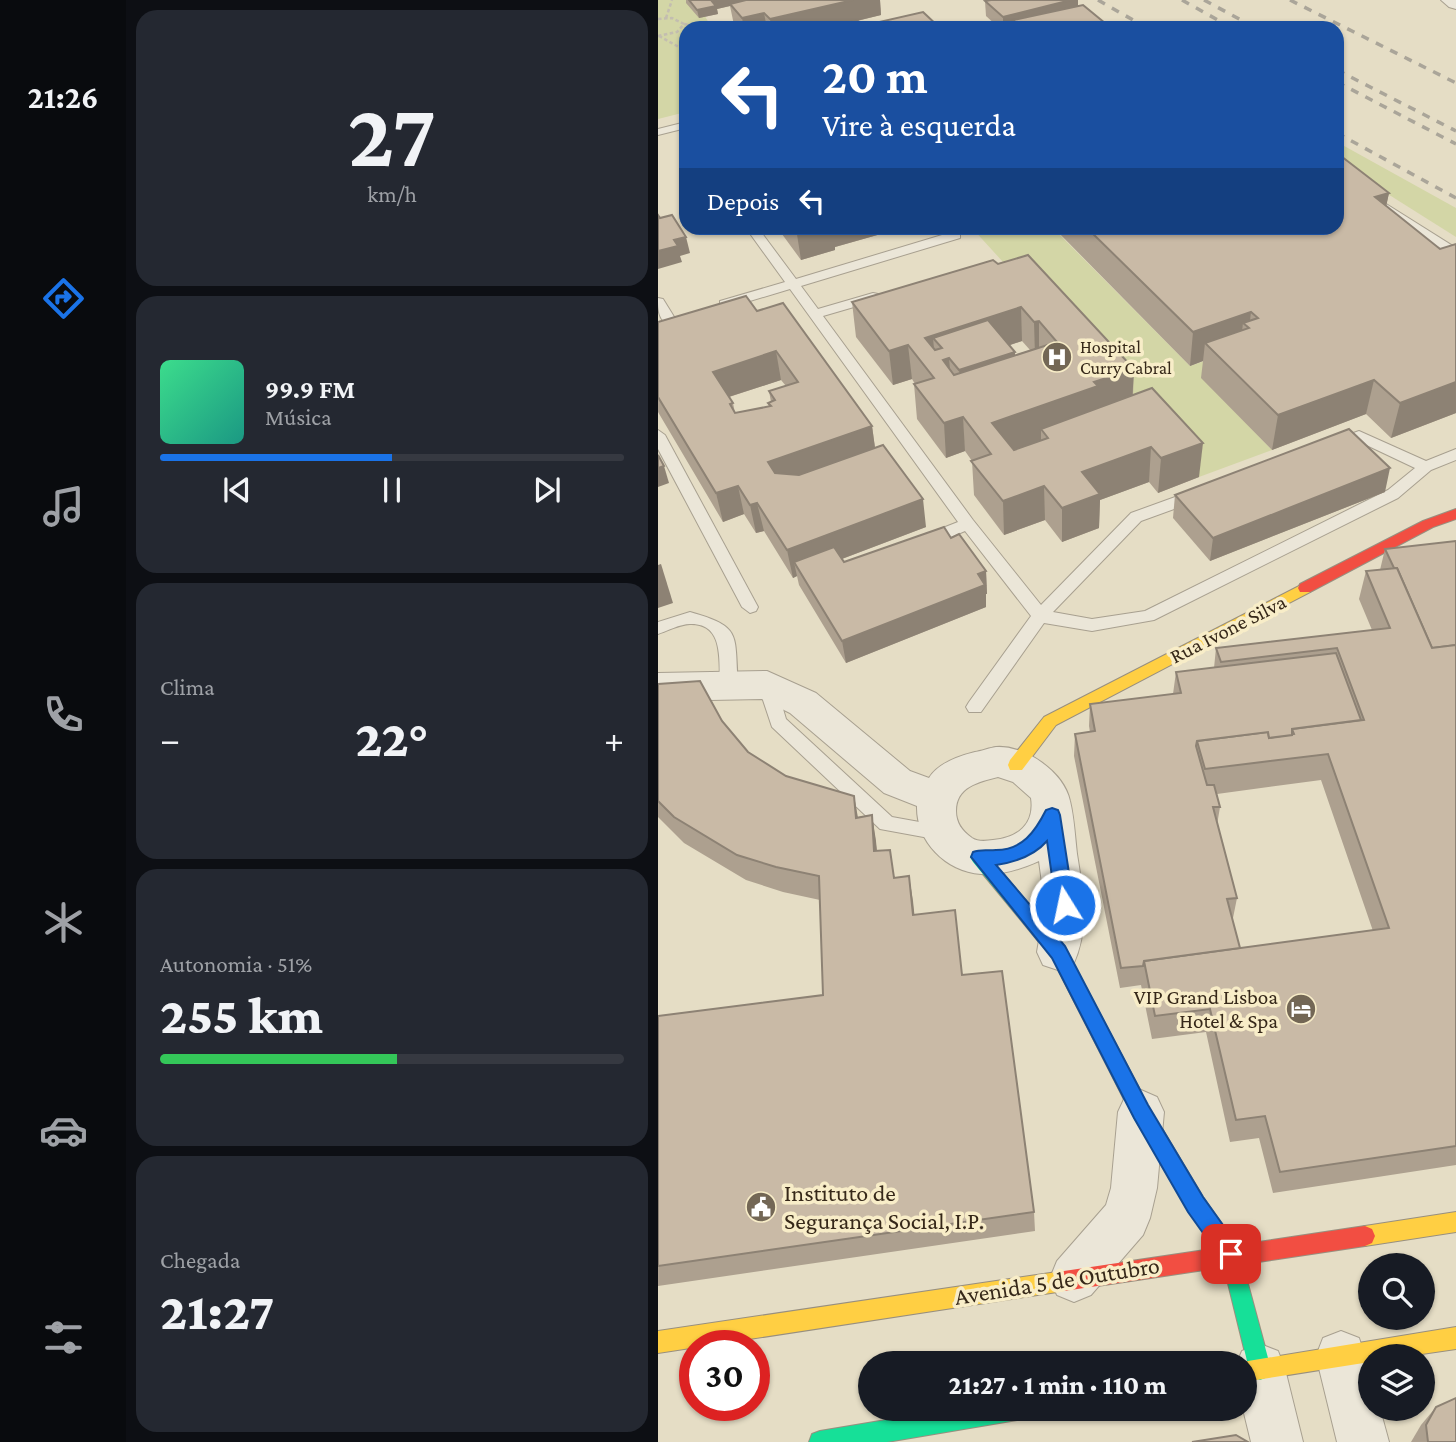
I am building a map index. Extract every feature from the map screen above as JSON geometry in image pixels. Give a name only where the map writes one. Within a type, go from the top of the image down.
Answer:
[{"type":"street","name":"Rua Ivone Silva","points":[[1016,765],[1050,721],[1428,524],[1456,514]]},
{"type":"street","points":[[658,687],[767,685],[803,703],[938,814],[950,843],[962,852],[979,857],[998,858],[1026,848],[1045,831],[1052,815]]},
{"type":"street","points":[[938,814],[946,782],[960,771],[978,764],[998,762],[1016,765],[1032,773],[1044,785],[1051,800],[1065,905],[1058,952]]},
{"type":"street","points":[[979,857],[1058,952],[1141,1112],[1196,1205],[1231,1254],[1249,1351]]},
{"type":"street","points":[[1074,1279],[1126,1218],[1134,1188],[1141,1112]]},
{"type":"street","name":"Avenida 5 de Outubro","points":[[658,1342],[1456,1222]]},
{"type":"street","points":[[1257,1369],[1456,1338]]},
{"type":"street","points":[[1341,1356],[1363,1442]]},
{"type":"street","points":[[1257,1384],[1277,1442]]},
{"type":"street","points":[[820,1442],[945,1421]]},
{"type":"lane","points":[[658,132],[679,130]]},
{"type":"lane","points":[[1370,198],[1456,254]]},
{"type":"lane","points":[[757,235],[968,524],[1040,616],[1092,625],[1147,616],[1393,494],[1426,467],[1456,454]]},
{"type":"lane","points":[[706,309],[956,235]]},
{"type":"lane","points":[[815,314],[892,290]]},
{"type":"lane","points":[[658,302],[670,320]]},
{"type":"lane","points":[[658,435],[750,607]]},
{"type":"lane","points":[[1320,450],[1359,436],[1426,467]]},
{"type":"lane","points":[[975,707],[1040,616],[1136,517],[1215,489]]},
{"type":"lane","points":[[908,548],[968,524]]},
{"type":"lane","points":[[658,628],[690,618],[715,625],[726,637],[729,684]]},
{"type":"path","points":[[666,18],[672,0]]},
{"type":"path","points":[[658,19],[680,21]]},
{"type":"path","points":[[658,36],[679,30]]},
{"type":"path","points":[[658,36],[679,48]]},
{"type":"green space","points":[[658,0],[695,0],[708,21],[679,21],[679,114],[658,119]]},
{"type":"green space","points":[[1344,146],[1456,208],[1456,237],[1344,166]]},
{"type":"green space","points":[[978,235],[1060,235],[1190,366],[1247,346],[1202,378],[1272,450],[1199,477]]},
{"type":"building","points":[[689,0],[711,0],[716,6],[697,10]]},
{"type":"building","points":[[746,0],[853,0],[770,19],[764,13],[742,18],[730,4]]},
{"type":"building","points":[[1071,0],[1003,17],[985,1]]},
{"type":"building","points":[[1083,5],[1102,21],[1014,21]]},
{"type":"building","points":[[923,12],[933,21],[884,21]]},
{"type":"building","points":[[1344,158],[1389,193],[1375,197],[1440,249],[1456,244],[1456,382],[1400,403],[1374,380],[1278,415],[1205,343],[1249,328],[1243,323],[1258,318],[1251,312],[1193,332],[1094,235],[1344,235]]},
{"type":"building","points":[[658,215],[660,218],[672,215],[679,226],[679,235],[686,237],[674,240],[678,246],[658,251]]},
{"type":"building","points":[[1028,255],[1134,369],[1094,382],[1098,386],[992,423],[1014,450],[1048,438],[1041,429],[1152,388],[1203,443],[1161,458],[1151,447],[1082,472],[1100,494],[1062,508],[1044,486],[1003,501],[971,461],[991,454],[963,417],[944,423],[914,384],[934,378],[908,345],[889,351],[852,302],[993,260],[998,264]],"holes":[[[1021,307],[1034,322],[1039,321],[1057,342],[954,375],[943,360],[949,358],[959,370],[1015,352],[988,320],[933,338],[942,348],[935,350],[925,338]]]},
{"type":"building","points":[[746,296],[757,311],[783,303],[872,426],[768,462],[775,473],[799,475],[883,445],[923,499],[787,550],[757,503],[750,505],[738,486],[716,493],[658,397],[658,322]],"holes":[[[776,351],[798,382],[769,391],[775,400],[768,403],[771,406],[735,413],[730,404],[733,403],[713,372]]]},
{"type":"building","points":[[1349,429],[1390,468],[1213,538],[1175,495]]},
{"type":"building","points":[[658,455],[664,466],[658,468]]},
{"type":"building","points":[[944,527],[951,538],[959,534],[986,571],[978,574],[985,585],[842,641],[794,562],[834,547],[844,562]]},
{"type":"building","points":[[1456,541],[1456,645],[1432,648],[1397,568],[1394,568],[1385,549]]},
{"type":"building","points":[[1397,568],[1432,648],[1456,645],[1456,1146],[1280,1172],[1265,1116],[1236,1120],[1210,1009],[1155,1016],[1144,961],[1389,928],[1328,754],[1205,769],[1197,741],[1268,732],[1269,738],[1294,734],[1292,729],[1364,720],[1337,648],[1221,662],[1216,648],[1390,628],[1366,571]]},
{"type":"building","points":[[1336,653],[1361,720],[1292,729],[1292,735],[1269,738],[1268,732],[1197,741],[1207,785],[1214,785],[1220,807],[1213,807],[1237,898],[1227,899],[1240,948],[1144,961],[1143,966],[1121,968],[1075,734],[1095,731],[1090,704],[1181,693],[1176,672]]},
{"type":"building","points":[[700,681],[722,721],[748,752],[786,776],[854,796],[856,818],[872,815],[874,851],[890,850],[894,878],[909,876],[913,915],[955,910],[962,975],[1002,971],[1034,1212],[658,1266],[658,1016],[823,995],[819,876],[737,855],[674,817],[658,801],[658,684]]},
{"type":"building","points":[[1456,1398],[1456,1442],[1428,1442],[1426,1425],[1428,1421],[1435,1421],[1436,1407]]},
{"type":"building","points":[[1236,1435],[1248,1442],[1192,1442]]},
{"type":"railway","points":[[1098,0],[1135,21]]},
{"type":"railway","points":[[1182,0],[1220,21]]},
{"type":"railway","points":[[1204,0],[1243,21]]},
{"type":"railway","points":[[1290,0],[1332,21]]},
{"type":"railway","points":[[1344,27],[1456,83]]},
{"type":"railway","points":[[1344,74],[1456,131]]},
{"type":"railway","points":[[1344,86],[1456,144]]},
{"type":"railway","points":[[1344,137],[1456,198]]},
{"type":"traffic: fast","points":[[979,857],[1058,952],[1141,1112],[1196,1204],[1231,1254]]},
{"type":"traffic: fast","points":[[1231,1254],[1260,1369]]},
{"type":"traffic: fast","points":[[820,1442],[945,1421]]},
{"type":"traffic: slow","points":[[1016,765],[1050,721],[1305,588]]},
{"type":"traffic: slow","points":[[1365,1236],[1456,1222]]},
{"type":"traffic: slow","points":[[658,1342],[1064,1281]]},
{"type":"traffic: slow","points":[[1257,1369],[1456,1338]]},
{"type":"traffic: jam","points":[[1305,588],[1428,524],[1456,514]]},
{"type":"traffic: jam","points":[[1064,1281],[1365,1236]]},
{"type":"place","name":"Hospital Curry Cabral","points":[[1057,357]]},
{"type":"place","name":"VIP Grand Lisboa Hotel & Spa","points":[[1301,1009]]},
{"type":"place","name":"Instituto de Segurança Social, I.P.","points":[[761,1207]]},
{"type":"route","points":[[1065,905],[1055,851],[1052,815],[1045,831],[1034,844],[1017,853],[998,858],[979,857],[1058,952],[1141,1112],[1196,1205],[1231,1254]]}]
